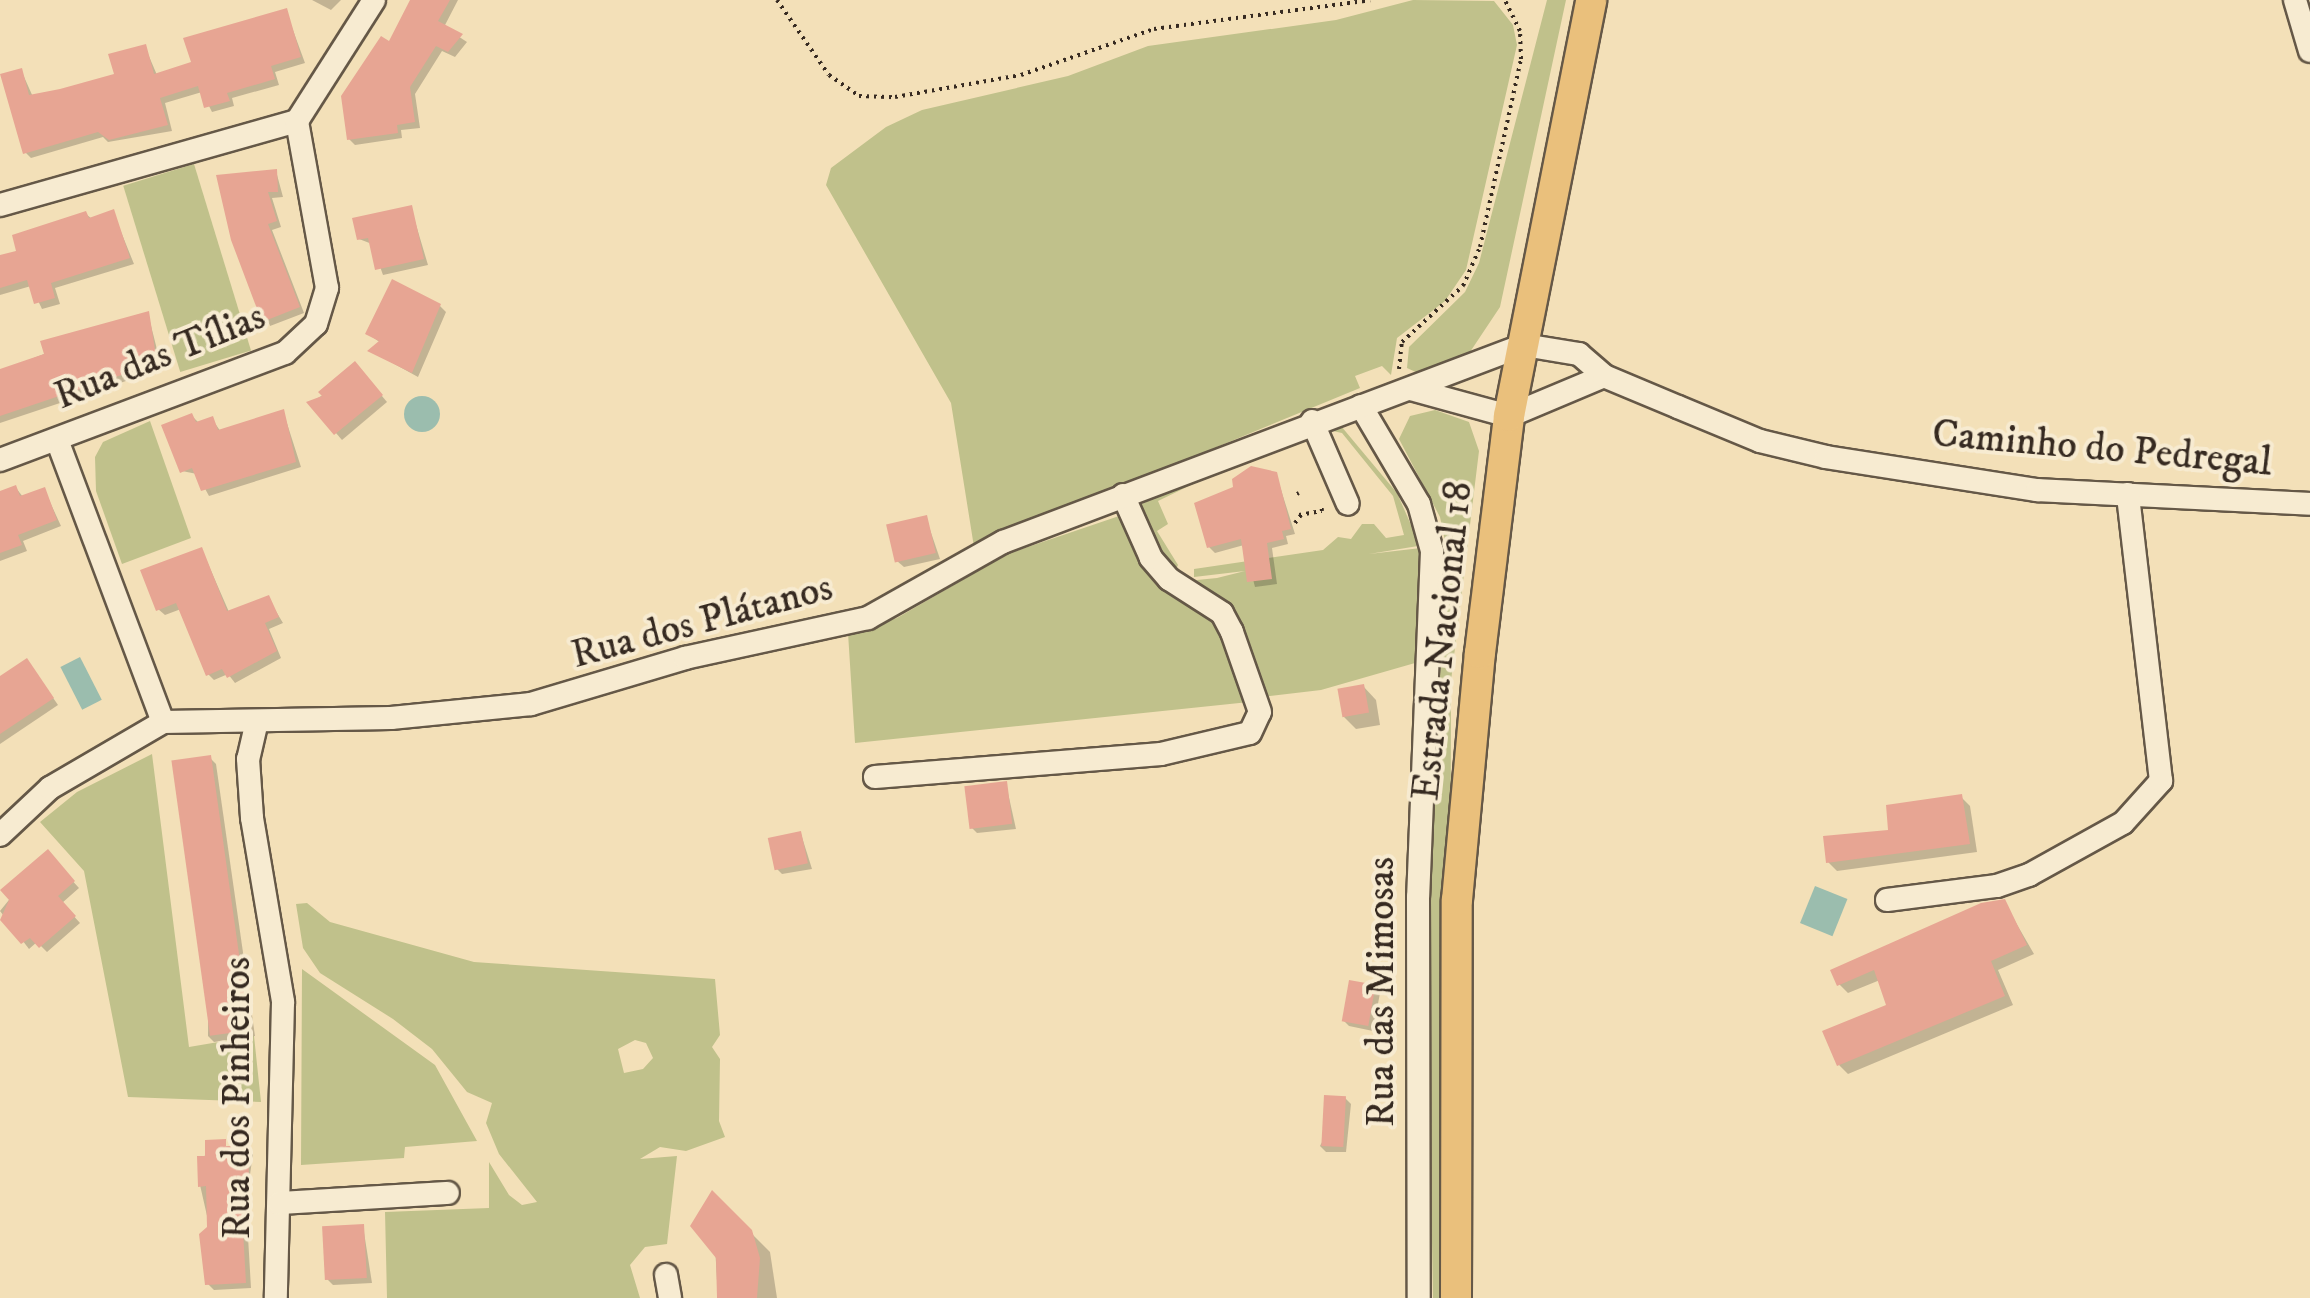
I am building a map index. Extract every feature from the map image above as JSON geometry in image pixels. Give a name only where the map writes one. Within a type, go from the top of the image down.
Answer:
[{"type":"main road","name":"Estrada Nacional 18","points":[[1456,1298],[1457,900],[1509,416],[1591,0]]},
{"type":"street","points":[[0,206],[297,121],[374,0]]},
{"type":"street","points":[[2295,0],[2310,50]]},
{"type":"street","name":"Rua das Tílias","points":[[0,460],[285,353],[316,324],[327,288],[297,121]]},
{"type":"street","name":"Rua dos Plátanos","points":[[0,835],[50,788],[163,722],[257,721],[531,704],[685,658],[868,618],[1004,542],[1312,421],[1408,392],[1524,345]]},
{"type":"street","name":"Caminho do Pedregal","points":[[1524,345],[1580,354],[1604,376],[1760,441],[1826,457],[2037,490],[2310,504]]},
{"type":"street","points":[[1408,392],[1509,416],[1604,376]]},
{"type":"street","name":"Rua das Mimosas","points":[[1361,406],[1420,504],[1432,551],[1418,897],[1420,1298]]},
{"type":"street","points":[[1312,421],[1348,504]]},
{"type":"street","points":[[57,440],[163,722]]},
{"type":"street","points":[[1887,900],[1997,886],[2029,875],[2123,823],[2161,781],[2162,748],[2128,494]]},
{"type":"street","points":[[875,777],[1161,754],[1250,733],[1260,712],[1222,613],[1169,579],[1151,558],[1123,495]]},
{"type":"street","name":"Rua dos Pinheiros","points":[[257,721],[248,758],[252,818],[283,1002],[276,1298]]},
{"type":"street","points":[[278,1202],[448,1193]]},
{"type":"path","points":[[776,0],[828,75],[859,96],[894,97],[1021,75],[1154,29],[1370,0]]},
{"type":"path","points":[[1408,392],[1402,342],[1463,286],[1480,246],[1522,59],[1520,31],[1505,0]]},
{"type":"path","points":[[1295,522],[1300,515],[1322,512],[1318,490]]},
{"type":"green space","points":[[1413,0],[1494,1],[1513,25],[1517,45],[1466,270],[1445,301],[1397,338],[1391,375],[1382,366],[1355,376],[1360,388],[974,547],[951,403],[826,185],[831,168],[886,127],[922,110],[1068,76],[1148,46],[1336,20]]},
{"type":"green space","points":[[1547,0],[1566,0],[1500,307],[1470,352],[1420,374],[1407,368],[1409,347],[1465,292],[1479,263]]},
{"type":"green space","points":[[194,164],[251,350],[180,372],[123,186]]},
{"type":"green space","points":[[1435,410],[1469,422],[1479,451],[1451,681],[1450,1298],[1433,1298],[1430,1130],[1430,894],[1446,546],[1440,517],[1399,439],[1410,416]]},
{"type":"green space","points":[[150,421],[191,538],[122,564],[96,491],[95,457],[103,442]]},
{"type":"green space","points":[[1341,426],[1397,493],[1418,546],[1369,554],[1421,548],[1415,663],[1321,690],[1262,697],[1237,628],[1181,577],[1217,578],[1245,571],[1194,577],[1194,569],[1323,550],[1338,537],[1351,539],[1362,524],[1374,524],[1386,538],[1404,535],[1393,496],[1342,433],[1328,430]]},
{"type":"green space","points":[[1232,465],[1158,501],[1168,524],[1157,531],[1178,565],[1174,573],[1139,505]]},
{"type":"green space","points":[[1125,514],[1220,623],[1249,702],[855,743],[848,633],[897,618],[1007,554]]},
{"type":"green space","points":[[152,754],[189,1047],[254,1036],[261,1102],[128,1097],[84,871],[40,822],[77,792]]},
{"type":"green space","points":[[307,903],[330,922],[474,962],[715,979],[720,1035],[712,1047],[720,1059],[719,1121],[725,1137],[686,1151],[660,1147],[640,1159],[677,1156],[667,1244],[645,1247],[630,1265],[640,1298],[387,1298],[385,1212],[489,1208],[489,1162],[509,1195],[522,1205],[537,1202],[499,1154],[486,1123],[492,1103],[467,1092],[432,1049],[393,1019],[320,973],[303,948],[296,904]],"holes":[[[635,1040],[646,1043],[653,1058],[643,1069],[624,1073],[618,1049]]]},
{"type":"green space","points":[[302,969],[435,1065],[477,1141],[405,1147],[404,1158],[301,1165]]},
{"type":"shaded area","points":[[422,396],[435,401],[440,414],[435,427],[422,432],[409,427],[404,414],[409,401]]},
{"type":"shaded area","points":[[80,657],[102,700],[82,710],[60,667]]},
{"type":"shaded area","points":[[1815,886],[1847,899],[1832,936],[1800,923]]},
{"type":"building","points":[[410,0],[450,0],[438,21],[463,34],[448,52],[436,46],[410,87],[415,122],[397,125],[398,133],[347,140],[341,96],[381,36],[389,41]]},
{"type":"building","points":[[287,8],[301,57],[271,66],[275,79],[227,93],[230,101],[204,108],[198,86],[160,98],[168,125],[109,140],[98,132],[23,154],[0,74],[22,68],[29,95],[60,89],[114,74],[108,54],[146,44],[154,74],[191,62],[183,38]]},
{"type":"building","points":[[277,169],[278,192],[268,192],[277,221],[268,224],[300,307],[262,322],[231,240],[216,175]]},
{"type":"building","points":[[412,205],[424,259],[375,270],[368,238],[357,240],[352,218]]},
{"type":"building","points":[[114,209],[130,258],[51,283],[55,298],[34,304],[27,280],[0,288],[0,255],[16,251],[12,235],[86,211],[89,218]]},
{"type":"building","points":[[392,279],[441,304],[412,373],[367,351],[379,341],[365,334]]},
{"type":"building","points":[[149,311],[157,363],[0,416],[0,369],[44,354],[40,341]]},
{"type":"building","points":[[355,361],[383,395],[334,435],[306,402],[322,396],[318,392]]},
{"type":"building","points":[[284,409],[296,462],[201,491],[192,468],[180,473],[161,425],[192,413],[196,422],[213,416],[218,430]]},
{"type":"building","points":[[1251,466],[1277,472],[1291,529],[1282,531],[1284,539],[1267,543],[1272,579],[1247,582],[1241,539],[1207,548],[1194,503],[1233,487],[1232,479]]},
{"type":"building","points":[[16,485],[20,496],[45,487],[57,520],[18,535],[22,545],[0,553],[0,491]]},
{"type":"building","points":[[927,515],[936,553],[895,562],[886,524]]},
{"type":"building","points":[[202,547],[227,611],[269,595],[279,617],[265,623],[277,651],[227,678],[222,669],[206,676],[176,603],[156,611],[140,570]]},
{"type":"building","points":[[27,658],[54,698],[0,734],[0,676]]},
{"type":"building","points":[[1364,684],[1369,713],[1342,717],[1337,689]]},
{"type":"building","points":[[211,755],[250,1030],[210,1036],[171,761]]},
{"type":"building","points":[[1007,781],[1012,824],[970,829],[964,786]]},
{"type":"building","points":[[1962,794],[1970,844],[1826,863],[1823,836],[1888,830],[1886,805]]},
{"type":"building","points":[[801,831],[808,863],[775,870],[768,838]]},
{"type":"building","points":[[48,849],[75,881],[58,896],[76,916],[39,948],[30,938],[21,944],[0,920],[9,900],[0,890]]},
{"type":"building","points":[[2005,899],[2027,945],[1991,961],[2005,996],[1837,1066],[1822,1031],[1886,1005],[1874,970],[1837,986],[1830,970],[1981,903]]},
{"type":"building","points":[[1349,980],[1376,985],[1368,1026],[1342,1021]]},
{"type":"building","points":[[1324,1095],[1346,1096],[1343,1147],[1321,1146]]},
{"type":"building","points":[[226,1139],[226,1146],[248,1146],[249,1177],[243,1176],[241,1195],[246,1283],[205,1285],[199,1234],[207,1227],[206,1186],[198,1187],[197,1156],[205,1156],[205,1140]]},
{"type":"building","points":[[712,1190],[752,1230],[760,1258],[757,1298],[717,1298],[716,1258],[690,1226]]},
{"type":"building","points":[[364,1224],[367,1278],[325,1280],[322,1226]]}]
